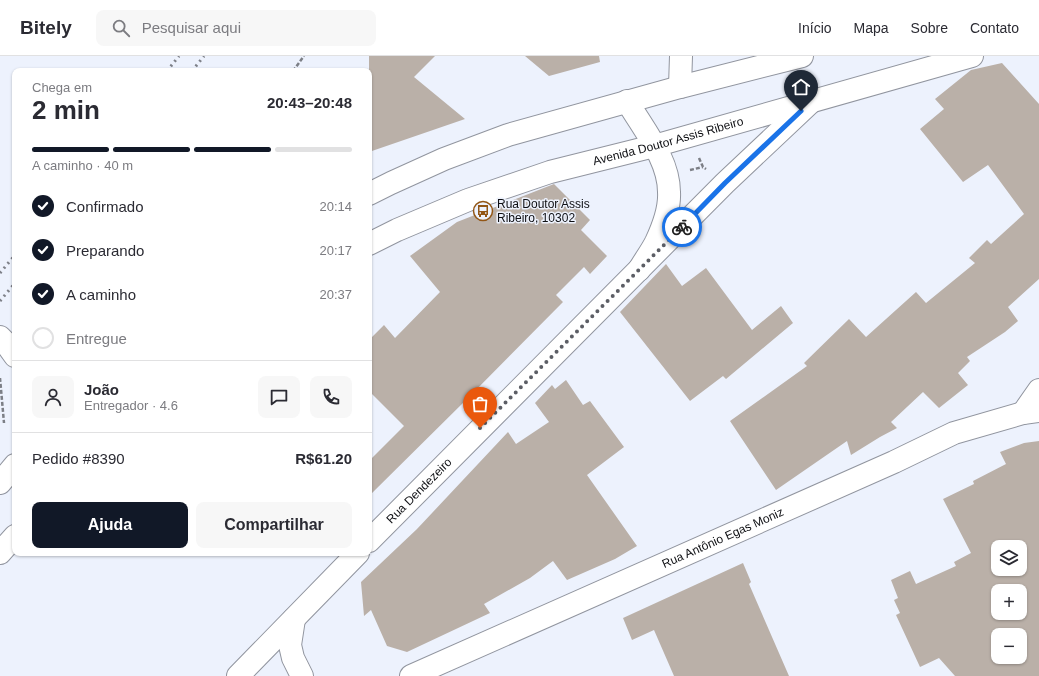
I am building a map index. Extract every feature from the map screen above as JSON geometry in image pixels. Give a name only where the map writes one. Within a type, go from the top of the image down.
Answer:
[{"type":"street","points":[[680,87],[681,56]]},
{"type":"street","points":[[372,192],[391,182],[444,159],[508,135],[627,101],[802,56]]},
{"type":"street","name":"Avenida Doutor Assis Ribeiro","points":[[372,242],[397,230],[468,200],[550,172],[654,146],[972,56]]},
{"type":"street","points":[[627,101],[654,146],[667,176],[669,192],[666,215],[656,242],[638,270]]},
{"type":"street","points":[[638,270],[725,183],[812,101]]},
{"type":"street","name":"Rua Dendezeiro","points":[[372,538],[638,270]]},
{"type":"street","points":[[1031,412],[1039,390]]},
{"type":"street","name":"Rua Antônio Egas Moniz","points":[[411,676],[954,434],[1031,412]]},
{"type":"street","points":[[0,483],[12,469]]},
{"type":"street","points":[[0,553],[12,539]]},
{"type":"street","points":[[238,676],[355,556]]},
{"type":"street","points":[[294,619],[290,645],[293,658],[302,676]]},
{"type":"path","points":[[294,68],[304,56]]},
{"type":"path","points":[[697,154],[703,167],[710,172]]},
{"type":"path","points":[[688,171],[703,167]]},
{"type":"path","points":[[0,378],[4,423]]},
{"type":"building","points":[[369,56],[435,56],[414,77],[465,119],[372,151],[372,68],[369,68]]},
{"type":"building","points":[[525,56],[599,56],[600,62],[549,76]]},
{"type":"building","points":[[1002,63],[1039,104],[1039,279],[1008,307],[1018,321],[1005,332],[967,357],[970,361],[958,373],[968,385],[939,408],[923,392],[891,422],[897,428],[851,455],[847,441],[776,490],[730,421],[807,366],[804,363],[849,319],[866,337],[916,292],[926,303],[975,263],[969,258],[987,240],[991,244],[1024,214],[988,165],[963,182],[920,129],[944,109],[935,99],[971,70]]},
{"type":"building","points":[[554,184],[590,220],[581,230],[607,256],[590,274],[584,267],[556,295],[563,302],[372,493],[372,458],[404,426],[372,394],[372,337],[384,325],[395,338],[440,292],[410,256],[457,222]]},
{"type":"building","points":[[666,264],[682,286],[706,268],[752,330],[781,306],[793,323],[726,379],[723,376],[690,401],[620,312]]},
{"type":"building","points":[[566,380],[583,405],[590,401],[624,447],[587,475],[637,546],[615,559],[567,580],[553,561],[530,578],[484,604],[490,613],[407,652],[387,646],[371,610],[364,616],[361,582],[417,529],[508,432],[516,444],[549,422],[535,403],[552,385],[555,389]]},
{"type":"building","points":[[1039,441],[1039,676],[955,676],[939,658],[920,667],[896,615],[900,613],[894,600],[898,598],[891,580],[910,571],[916,584],[956,566],[954,562],[971,553],[943,499],[974,484],[973,481],[1006,464],[1000,452],[1024,443]]},
{"type":"building","points":[[743,563],[751,582],[749,584],[789,676],[674,676],[654,630],[632,640],[623,618]]},
{"type":"railway","points":[[169,68],[179,56]]},
{"type":"railway","points":[[194,68],[204,56]]},
{"type":"railway","points":[[0,273],[12,259]]},
{"type":"railway","points":[[0,301],[12,287]]},
{"type":"way so far","points":[[480,428],[682,227]]},
{"type":"place","name":"Rua Doutor Assis Ribeiro, 10302","points":[[483,211]]},
{"type":"route","points":[[682,227],[725,183],[801,111]]}]
